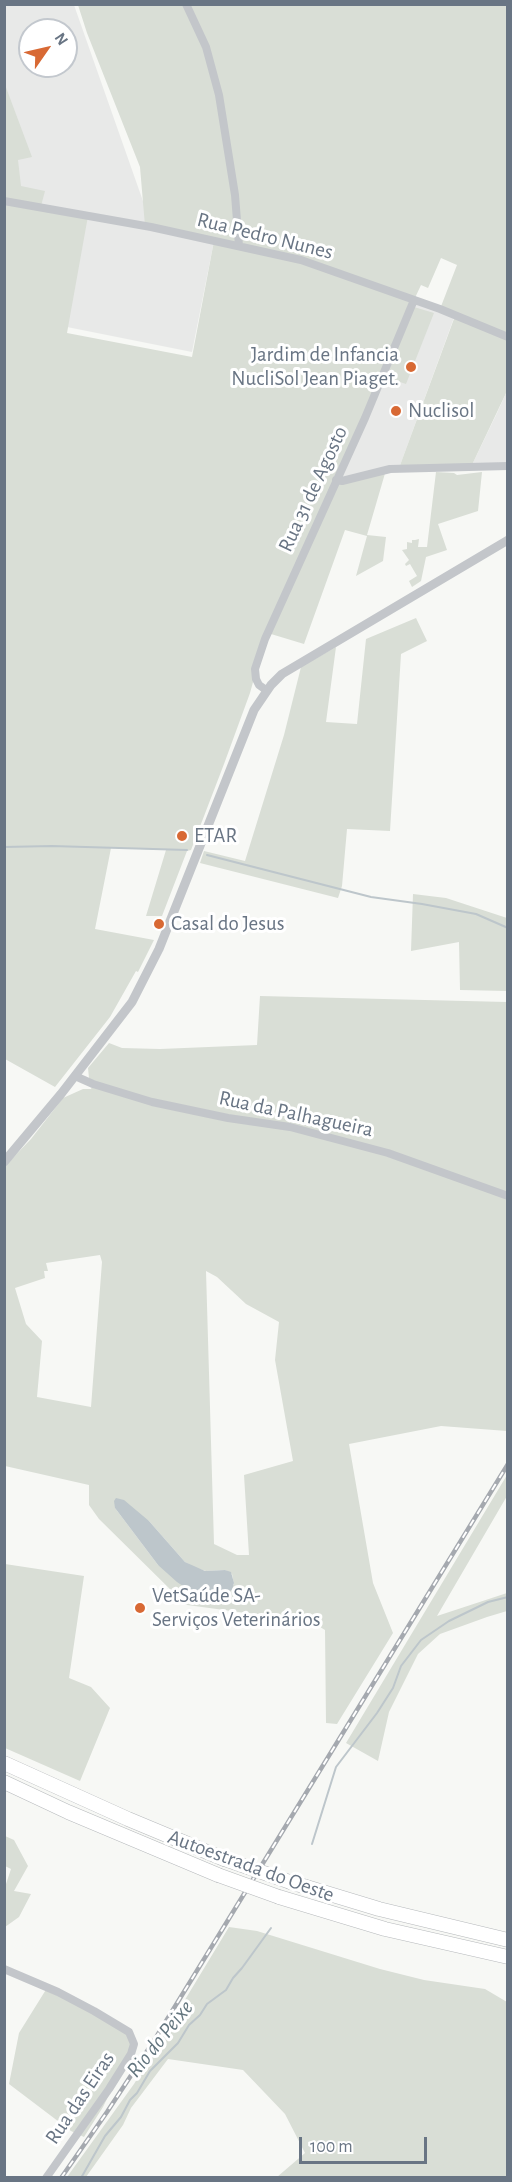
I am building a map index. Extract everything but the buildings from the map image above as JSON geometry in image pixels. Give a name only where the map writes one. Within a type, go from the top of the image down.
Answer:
[{"type":"highway","name":"Autoestrada do Oeste","points":[[4,1763],[224,1859],[389,1912],[507,1940]]},
{"type":"highway","name":"Autoestrada do Oeste","points":[[4,1782],[218,1875],[279,1897],[385,1929],[507,1958]]},
{"type":"street","points":[[186,4],[206,47],[219,95],[235,195],[239,246]]},
{"type":"street","name":"Rua Pedro Nunes","points":[[4,201],[151,227],[301,260],[414,300],[507,337]]},
{"type":"street","name":"Rua 31 de Agosto","points":[[266,690],[256,679],[255,669],[265,639],[365,418],[414,300]]},
{"type":"street","points":[[336,480],[342,481],[390,469],[507,466]]},
{"type":"street","points":[[5,1161],[132,1002],[146,977],[167,930],[254,710],[266,690],[282,674],[507,540]]},
{"type":"street","name":"Rua da Palhagueira","points":[[75,1076],[93,1084],[152,1101],[228,1118],[290,1127],[388,1153],[507,1196]]},
{"type":"street","name":"Rua das Eiras","points":[[4,1969],[58,1992],[94,2011],[129,2032],[134,2044],[131,2054],[110,2089],[46,2178]]},
{"type":"shaded area","points":[[4,5],[74,5],[150,221],[215,236],[192,352],[67,327],[5,419]]},
{"type":"shaded area","points":[[78,5],[507,5],[507,391],[471,467],[399,468],[455,316],[440,309],[457,265],[441,258],[428,288],[421,285],[336,480],[386,470],[367,535],[386,537],[383,561],[356,576],[367,536],[345,530],[304,644],[271,634],[265,639],[250,693],[224,764],[191,850],[187,851],[162,916],[146,916],[166,850],[111,848],[95,929],[154,940],[138,972],[136,971],[110,1017],[55,1087],[5,1059],[4,82],[32,157],[18,160],[21,186],[45,191],[41,206],[88,216],[67,333],[192,357],[214,241],[145,226],[140,167]]},
{"type":"shaded area","name":"Jardim de Infancia NucliSol Jean Piaget.","points":[[414,300],[455,315],[399,468],[336,480]]},
{"type":"shaded area","points":[[414,307],[434,313],[406,384],[385,377]]},
{"type":"shaded area","points":[[507,391],[507,466],[471,467],[497,413]]},
{"type":"shaded area","points":[[436,472],[457,475],[482,472],[478,511],[438,524],[447,550],[426,557],[421,581],[412,587],[409,581],[417,576],[410,564],[406,566],[409,560],[402,550],[407,549],[407,542],[412,543],[412,540],[419,539],[418,547],[427,547]]},
{"type":"shaded area","points":[[416,618],[427,641],[401,654],[390,831],[347,829],[342,886],[338,898],[200,863],[204,851],[245,861],[284,735],[301,667],[336,647],[326,722],[357,724],[366,639]]},
{"type":"shaded area","points":[[413,894],[446,898],[507,918],[507,991],[460,990],[459,942],[411,951]]},
{"type":"shaded area","points":[[260,996],[507,1002],[507,1431],[441,1426],[349,1444],[373,1583],[393,1633],[337,1724],[326,1723],[325,1630],[312,1622],[180,1604],[178,1597],[99,1519],[89,1505],[89,1485],[5,1466],[5,1166],[31,1139],[63,1098],[83,1089],[91,1089],[94,1082],[89,1078],[88,1068],[109,1043],[122,1048],[160,1049],[257,1045]],"holes":[[[100,1255],[102,1262],[91,1407],[37,1397],[42,1341],[26,1324],[15,1288],[45,1278],[44,1271],[48,1271],[46,1263]],[[206,1271],[217,1277],[246,1304],[279,1322],[275,1360],[293,1461],[244,1475],[249,1555],[237,1555],[214,1544]],[[115,1508],[149,1521],[185,1562],[198,1569],[225,1570],[232,1574],[234,1585],[158,1565]]]},
{"type":"shaded area","points":[[507,1475],[507,1496],[437,1616],[507,1593],[507,1611],[440,1634],[418,1654],[389,1712],[378,1761],[346,1743]]},
{"type":"shaded area","points":[[116,1498],[124,1500],[149,1521],[185,1562],[205,1571],[231,1572],[234,1583],[232,1590],[217,1595],[201,1594],[192,1592],[177,1582],[158,1565],[115,1508]]},
{"type":"shaded area","points":[[5,1564],[84,1576],[69,1678],[91,1687],[110,1708],[80,1781],[5,1748]]},
{"type":"shaded area","points":[[5,1836],[14,1840],[28,1866],[14,1891],[31,1894],[19,1917],[5,1927],[5,1887],[11,1869],[5,1866]]},
{"type":"shaded area","points":[[229,1927],[257,1931],[380,1969],[424,1980],[485,1989],[507,2002],[507,2177],[277,2177],[305,2153],[285,2114],[243,2070],[168,2059],[131,2108],[123,2125],[86,2177],[67,2177],[134,2084]]},
{"type":"shaded area","points":[[47,1988],[129,2032],[134,2044],[103,2107],[84,2137],[71,2131],[9,2084],[19,2033]]},
{"type":"waterway","points":[[4,847],[187,850]]},
{"type":"waterway","points":[[207,855],[371,897],[476,914],[508,928]]},
{"type":"waterway","points":[[312,1844],[336,1767],[377,1713],[393,1688],[401,1666],[421,1640],[449,1621],[488,1602],[508,1597]]},
{"type":"waterway","name":"Rio do Peixe","points":[[81,2178],[105,2136],[121,2117],[150,2071],[178,2043],[189,2025],[200,2015],[207,2004],[226,1990],[271,1928]]},
{"type":"railway","points":[[61,2178],[155,2039],[508,1464]]},
{"type":"place","name":"Jardim de Infancia NucliSol Jean Piaget.","points":[[411,367]]},
{"type":"place","name":"Nuclisol","points":[[396,411]]},
{"type":"place","name":"ETAR","points":[[182,836]]},
{"type":"place","name":"Casal do Jesus","points":[[159,924]]},
{"type":"place","name":"VetSaúde SA- Serviços Veterinários","points":[[140,1608]]}]
